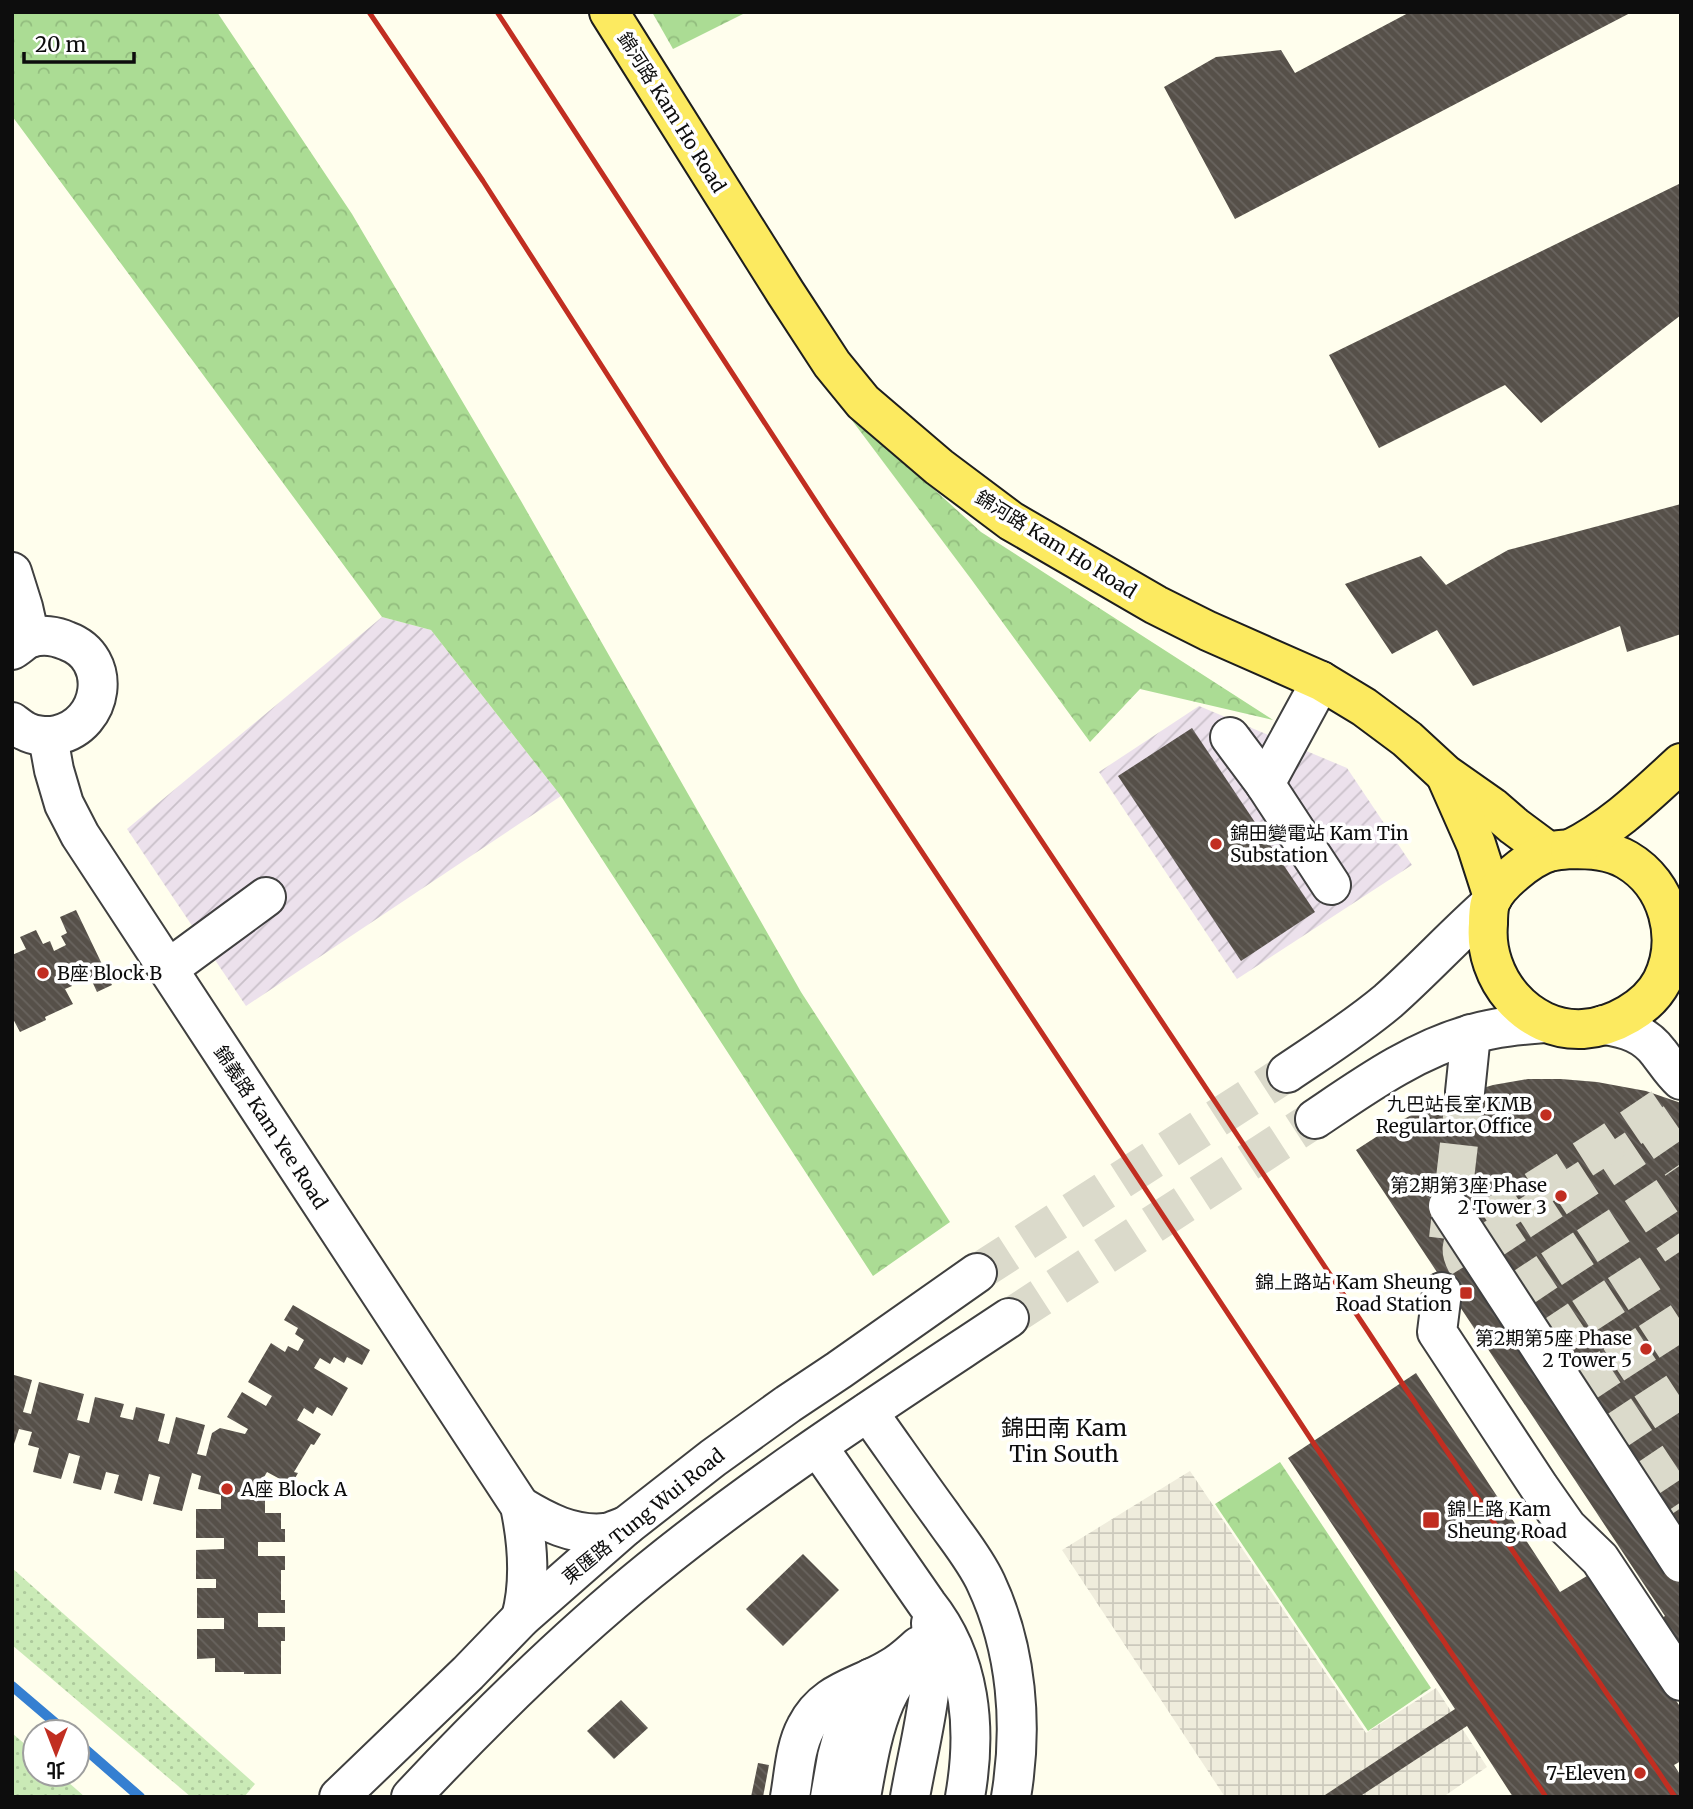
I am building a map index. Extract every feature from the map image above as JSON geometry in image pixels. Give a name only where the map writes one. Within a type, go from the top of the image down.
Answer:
[{"type":"main road","name":"錦河路 Kam Ho Road","points":[[609,12],[785,292],[832,364],[863,402],[939,467],[1012,521],[1156,605],[1321,681],[1364,707],[1407,739],[1445,774],[1514,826],[1560,851]]},
{"type":"main road","points":[[1560,851],[1601,850],[1627,860],[1649,878],[1676,925],[1661,982],[1645,1003],[1604,1025],[1583,1029],[1546,1023],[1511,998],[1491,960],[1486,936],[1491,901],[1516,872],[1536,858],[1591,839],[1610,826],[1681,763]]},
{"type":"main road","name":"錦河路 Kam Ho Road","points":[[1445,774],[1476,844],[1491,901]]},
{"type":"street","points":[[12,572],[23,607],[21,644],[54,636],[77,644],[91,660],[98,680],[96,702],[86,720],[69,733],[48,737],[27,733],[12,722]]},
{"type":"street","points":[[1265,784],[1321,681]]},
{"type":"street","name":"錦義路 Kam Yee Road","points":[[48,737],[64,804],[80,835],[520,1506],[528,1564],[525,1604],[521,1618]]},
{"type":"street","points":[[1230,737],[1265,784],[1331,885]]},
{"type":"street","points":[[168,969],[266,897]]},
{"type":"street","points":[[1287,1073],[1352,1030],[1386,1003],[1491,901]]},
{"type":"street","points":[[1315,1119],[1403,1062],[1436,1046],[1506,1026],[1546,1023]]},
{"type":"street","points":[[1604,1025],[1622,1028],[1642,1036],[1658,1051],[1676,1084]]},
{"type":"street","points":[[1465,1092],[1471,1034]]},
{"type":"street","points":[[1448,1206],[1681,1563]]},
{"type":"street","name":"東匯路 Tung Wui Road","points":[[339,1797],[521,1618],[626,1526],[767,1419],[977,1273]]},
{"type":"street","points":[[1442,1292],[1437,1332],[1546,1497],[1567,1527],[1600,1559],[1681,1681]]},
{"type":"street","points":[[411,1797],[482,1723],[554,1655],[627,1590],[699,1532],[868,1412],[1009,1318]]},
{"type":"street","points":[[868,1412],[976,1564],[993,1599],[1014,1678],[1017,1750],[1011,1797]]},
{"type":"street","points":[[818,1447],[941,1622],[953,1647],[968,1700],[971,1754],[965,1797]]},
{"type":"street","name":"錦義路 Kam Yee Road","points":[[520,1506],[543,1520],[576,1531],[607,1533],[626,1526]]},
{"type":"street","points":[[862,1797],[874,1731],[895,1681],[919,1646],[927,1625],[927,1604]]},
{"type":"street","points":[[910,1797],[929,1694],[931,1625],[927,1604]]},
{"type":"street","points":[[790,1797],[804,1729],[816,1711],[830,1698],[903,1661],[919,1646]]},
{"type":"street","points":[[831,1797],[847,1720],[871,1678]]},
{"type":"shaded area","points":[[382,617],[431,630],[561,796],[246,1006],[127,829]]},
{"type":"shaded area","name":"錦田變電站 Kam Tin Substation","points":[[1199,706],[1347,768],[1412,865],[1237,979],[1099,772]]},
{"type":"shaded area","points":[[1190,1471],[1366,1733],[1436,1688],[1487,1767],[1443,1797],[1225,1797],[1062,1550]]},
{"type":"green space","points":[[12,12],[217,12],[352,214],[521,501],[801,992],[950,1222],[873,1276],[561,796],[431,630],[382,617],[12,116]]},
{"type":"green space","points":[[652,12],[747,12],[673,49]]},
{"type":"green space","points":[[839,403],[981,532],[1273,720],[1140,689],[1090,742]]},
{"type":"green space","points":[[1280,1462],[1431,1688],[1368,1731],[1215,1504]]},
{"type":"green space","points":[[12,1568],[255,1784],[244,1797],[191,1797],[12,1645]]},
{"type":"green space","points":[[12,1733],[21,1741],[21,1788],[75,1788],[85,1797],[12,1797]]},
{"type":"building","points":[[1410,12],[1632,12],[1235,219],[1164,87],[1216,57],[1281,50],[1295,73]]},
{"type":"building","points":[[1681,183],[1681,315],[1541,423],[1505,385],[1379,448],[1329,355]]},
{"type":"building","points":[[1681,504],[1681,634],[1627,652],[1620,626],[1473,686],[1437,630],[1392,654],[1345,584],[1421,556],[1446,585],[1508,550]]},
{"type":"building","name":"錦田變電站 Kam Tin Substation","points":[[1192,728],[1315,912],[1241,961],[1118,776]]},
{"type":"building","name":"B座 Block B","points":[[76,910],[112,985],[97,992],[90,977],[84,980],[79,970],[67,976],[72,986],[65,989],[73,1004],[20,1032],[12,1017],[12,955],[26,949],[20,937],[36,930],[43,944],[50,941],[54,951],[66,945],[61,936],[67,933],[60,917]]},
{"type":"building","points":[[1528,1079],[1597,1082],[1646,1091],[1681,1103],[1681,1657],[1657,1672],[1681,1708],[1681,1761],[1674,1765],[1681,1776],[1681,1797],[1513,1797],[1467,1726],[1359,1797],[1322,1797],[1455,1709],[1288,1458],[1416,1373],[1560,1592],[1592,1573],[1634,1636],[1665,1616],[1356,1150],[1434,1103],[1493,1085]]},
{"type":"building","name":"A座 Block A","points":[[293,1305],[370,1350],[362,1365],[347,1357],[344,1363],[334,1357],[330,1364],[320,1358],[314,1368],[348,1388],[332,1416],[317,1407],[313,1414],[304,1408],[297,1420],[321,1434],[314,1445],[311,1444],[294,1472],[298,1473],[291,1485],[267,1472],[260,1484],[255,1482],[250,1500],[265,1500],[265,1513],[281,1513],[281,1529],[285,1529],[285,1542],[258,1542],[258,1556],[285,1556],[285,1570],[281,1570],[281,1600],[285,1600],[285,1613],[258,1613],[258,1627],[285,1627],[285,1641],[281,1641],[281,1674],[215,1672],[215,1658],[197,1659],[197,1629],[224,1629],[224,1618],[197,1618],[197,1588],[216,1588],[216,1579],[196,1579],[196,1550],[224,1549],[224,1538],[196,1538],[196,1509],[221,1509],[221,1495],[198,1489],[201,1476],[192,1473],[182,1511],[153,1504],[160,1477],[149,1474],[142,1501],[114,1493],[119,1475],[106,1472],[101,1490],[73,1483],[80,1456],[69,1453],[61,1479],[33,1472],[39,1448],[28,1445],[32,1432],[19,1429],[12,1450],[12,1382],[14,1375],[32,1380],[23,1412],[31,1414],[39,1382],[84,1394],[77,1420],[89,1423],[95,1397],[124,1404],[120,1417],[133,1420],[136,1407],[165,1414],[158,1441],[169,1444],[176,1417],[205,1425],[197,1454],[206,1456],[212,1433],[220,1428],[245,1434],[248,1429],[227,1417],[242,1392],[266,1406],[272,1396],[248,1382],[271,1343],[285,1352],[288,1346],[298,1351],[304,1340],[295,1334],[298,1328],[284,1320]]},
{"type":"building","points":[[803,1554],[839,1590],[783,1646],[746,1609]]},
{"type":"building","points":[[621,1700],[648,1728],[614,1759],[587,1731]]},
{"type":"building","points":[[758,1763],[769,1765],[763,1797],[751,1797]]},
{"type":"waterway","points":[[12,1686],[50,1718]]},
{"type":"waterway","points":[[91,1754],[140,1797]]},
{"type":"tunnel","points":[[977,1273],[1287,1073]]},
{"type":"tunnel","points":[[1448,1239],[1465,1092]]},
{"type":"tunnel","points":[[1467,1265],[1462,1248],[1469,1232],[1674,1099]]},
{"type":"tunnel","points":[[1648,1117],[1681,1165]]},
{"type":"tunnel","points":[[1009,1318],[1315,1119]]},
{"type":"tunnel","points":[[1609,1143],[1681,1251]]},
{"type":"tunnel","points":[[1562,1172],[1681,1356]]},
{"type":"tunnel","points":[[1526,1195],[1681,1433]]},
{"type":"tunnel","points":[[1489,1219],[1681,1508]]},
{"type":"railway","points":[[369,12],[483,181],[666,466],[1546,1797]]},
{"type":"railway","points":[[497,12],[826,517],[1675,1797]]},
{"type":"place","name":"錦田變電站 Kam Tin Substation","points":[[1216,844]]},
{"type":"place","name":"B座 Block B","points":[[43,973]]},
{"type":"place","name":"九巴站長室 KMB Regulartor Office","points":[[1546,1115]]},
{"type":"place","name":"第2期第3座 Phase 2 Tower 3","points":[[1561,1196]]},
{"type":"place","name":"錦上路站 Kam Sheung Road Station","points":[[1466,1293]]},
{"type":"place","name":"第2期第5座 Phase 2 Tower 5","points":[[1646,1349]]},
{"type":"place","name":"A座 Block A","points":[[227,1489]]},
{"type":"place","name":"錦上路 Kam Sheung Road","points":[[1431,1520]]},
{"type":"place","name":"7-Eleven","points":[[1640,1773]]},
{"type":"district","name":"錦田南 Kam Tin South","points":[[1064,1441]]}]
